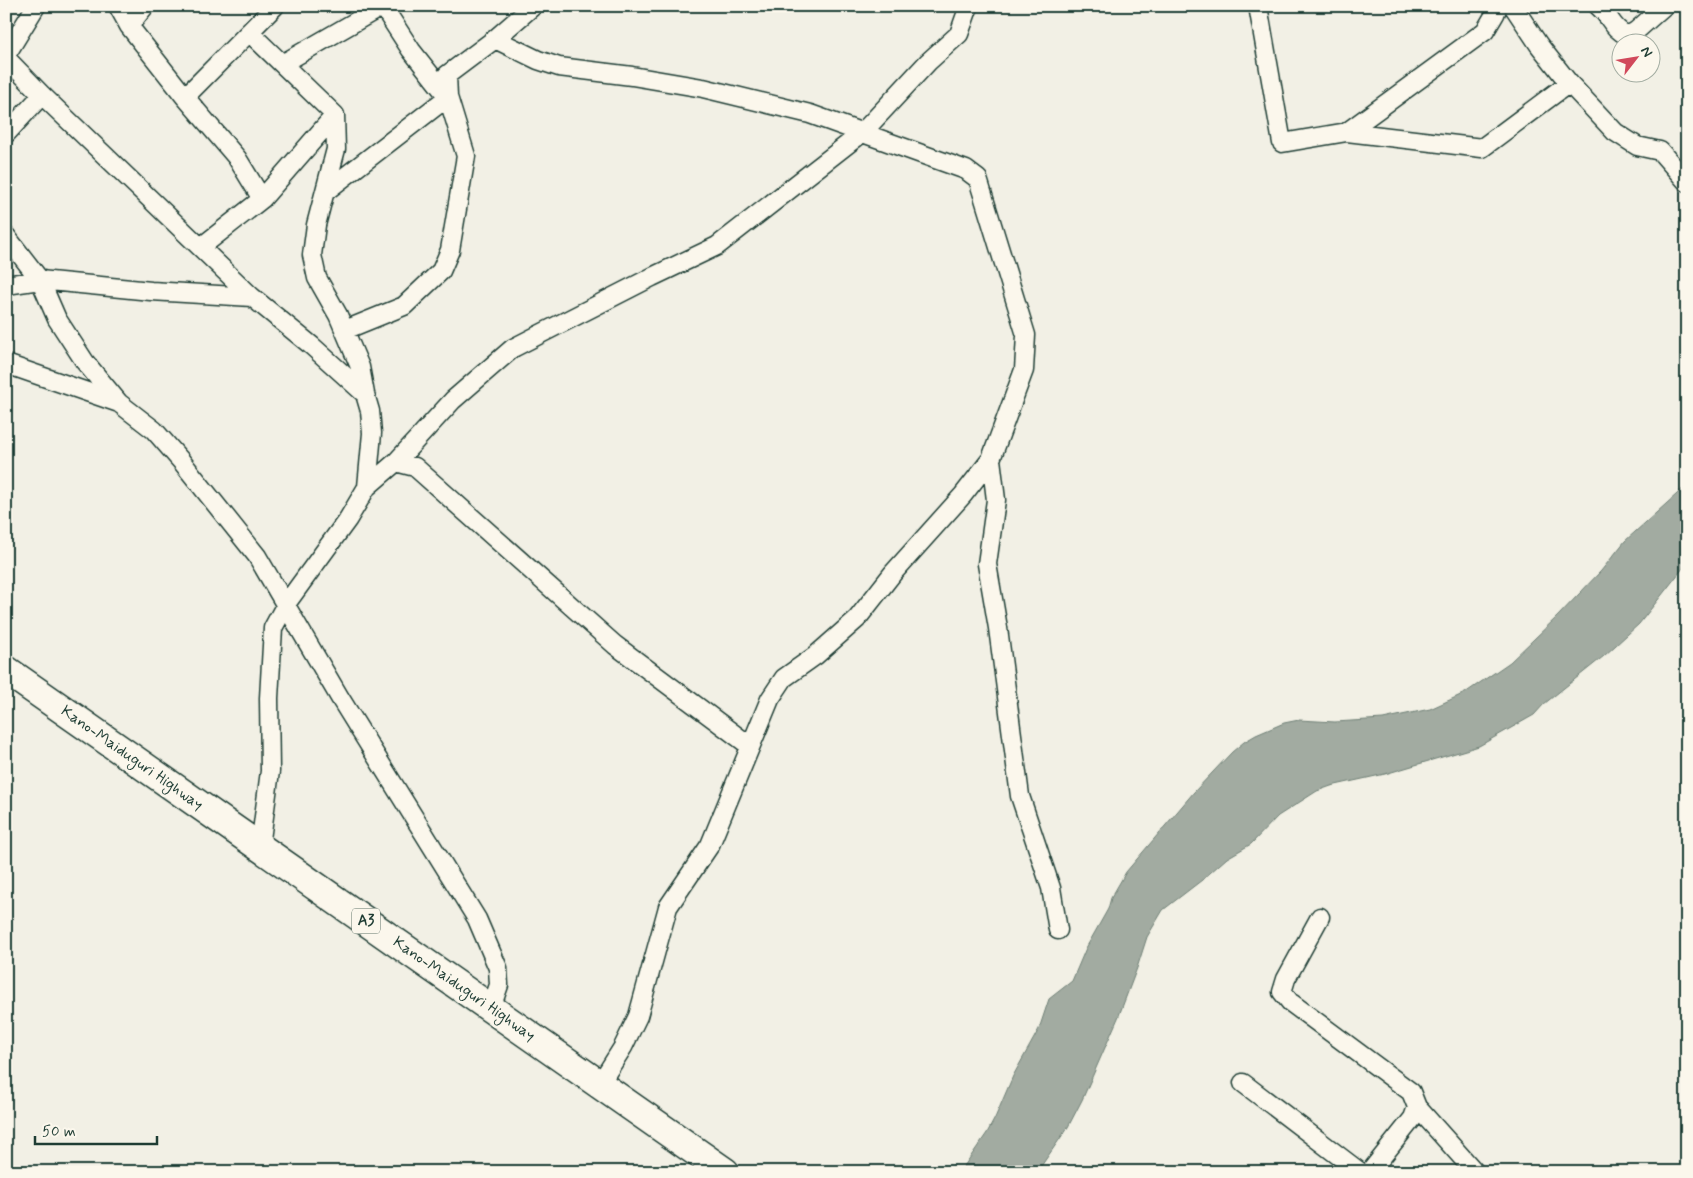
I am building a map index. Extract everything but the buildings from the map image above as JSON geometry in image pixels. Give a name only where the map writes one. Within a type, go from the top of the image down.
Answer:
[{"type":"highway","name":"Kano-Maiduguri Highway","points":[[6,670],[725,1172]]},
{"type":"street","points":[[36,6],[6,56],[42,95],[252,296],[312,346],[365,394]]},
{"type":"street","points":[[118,6],[129,26],[185,97],[237,158],[262,198]]},
{"type":"street","points":[[129,26],[146,6]]},
{"type":"street","points":[[185,97],[275,6]]},
{"type":"street","points":[[345,330],[404,306],[441,271],[450,250],[466,156],[448,97],[447,75],[495,39],[533,6]]},
{"type":"street","points":[[260,847],[270,771],[270,698],[273,628],[286,604],[348,519],[367,487],[396,462],[453,400],[513,348],[643,281],[717,246],[862,133],[928,62],[959,34],[969,6]]},
{"type":"street","points":[[1258,6],[1282,143],[1347,132],[1482,148],[1569,83]]},
{"type":"street","points":[[1347,132],[1485,31],[1498,6]]},
{"type":"street","points":[[1513,6],[1539,46],[1569,83],[1615,132],[1637,146],[1660,151],[1687,182]]},
{"type":"street","points":[[1598,6],[1605,12],[1618,32],[1628,36],[1664,6]]},
{"type":"street","points":[[282,64],[384,8],[411,50],[448,97]]},
{"type":"street","points":[[249,32],[334,115],[336,149],[316,225],[312,255],[317,278],[345,330],[360,367],[370,411],[372,433],[367,487]]},
{"type":"street","points":[[495,39],[538,60],[559,67],[632,76],[703,88],[810,114],[966,170],[978,179],[1026,335],[1024,370],[991,459],[963,495],[893,573],[857,619],[815,656],[784,678],[770,699],[710,845],[668,907],[638,1016],[623,1047],[606,1074],[597,1082]]},
{"type":"street","points":[[6,134],[42,95]]},
{"type":"street","points":[[325,192],[448,97]]},
{"type":"street","points":[[201,247],[262,198],[334,115]]},
{"type":"street","points":[[6,236],[40,280],[57,319],[85,362],[119,403],[154,430],[257,556],[340,698],[477,919],[498,968],[500,985],[491,1008]]},
{"type":"street","points":[[6,285],[40,280],[151,291],[252,296]]},
{"type":"street","points":[[6,364],[119,403]]},
{"type":"street","points":[[991,459],[996,500],[987,564],[998,628],[1020,796],[1050,888],[1058,930]]},
{"type":"street","points":[[396,462],[415,467],[616,645],[750,746]]},
{"type":"street","points":[[1320,917],[1286,979],[1282,992],[1290,1002],[1411,1092],[1417,1107],[1474,1172]]},
{"type":"street","points":[[1243,1083],[1360,1172]]},
{"type":"street","points":[[1370,1172],[1413,1118],[1417,1107]]},
{"type":"shaded area","points":[[1687,485],[1687,563],[1639,624],[1604,656],[1544,704],[1534,715],[1479,746],[1385,774],[1331,786],[1317,791],[1278,816],[1251,844],[1227,858],[1163,910],[1147,937],[1118,1018],[1082,1100],[1068,1127],[1037,1172],[960,1172],[995,1118],[1013,1076],[1039,1029],[1049,999],[1072,981],[1086,948],[1126,872],[1194,792],[1232,752],[1256,735],[1284,723],[1299,720],[1335,722],[1383,719],[1430,709],[1465,693],[1510,662],[1601,571],[1625,541]]}]
